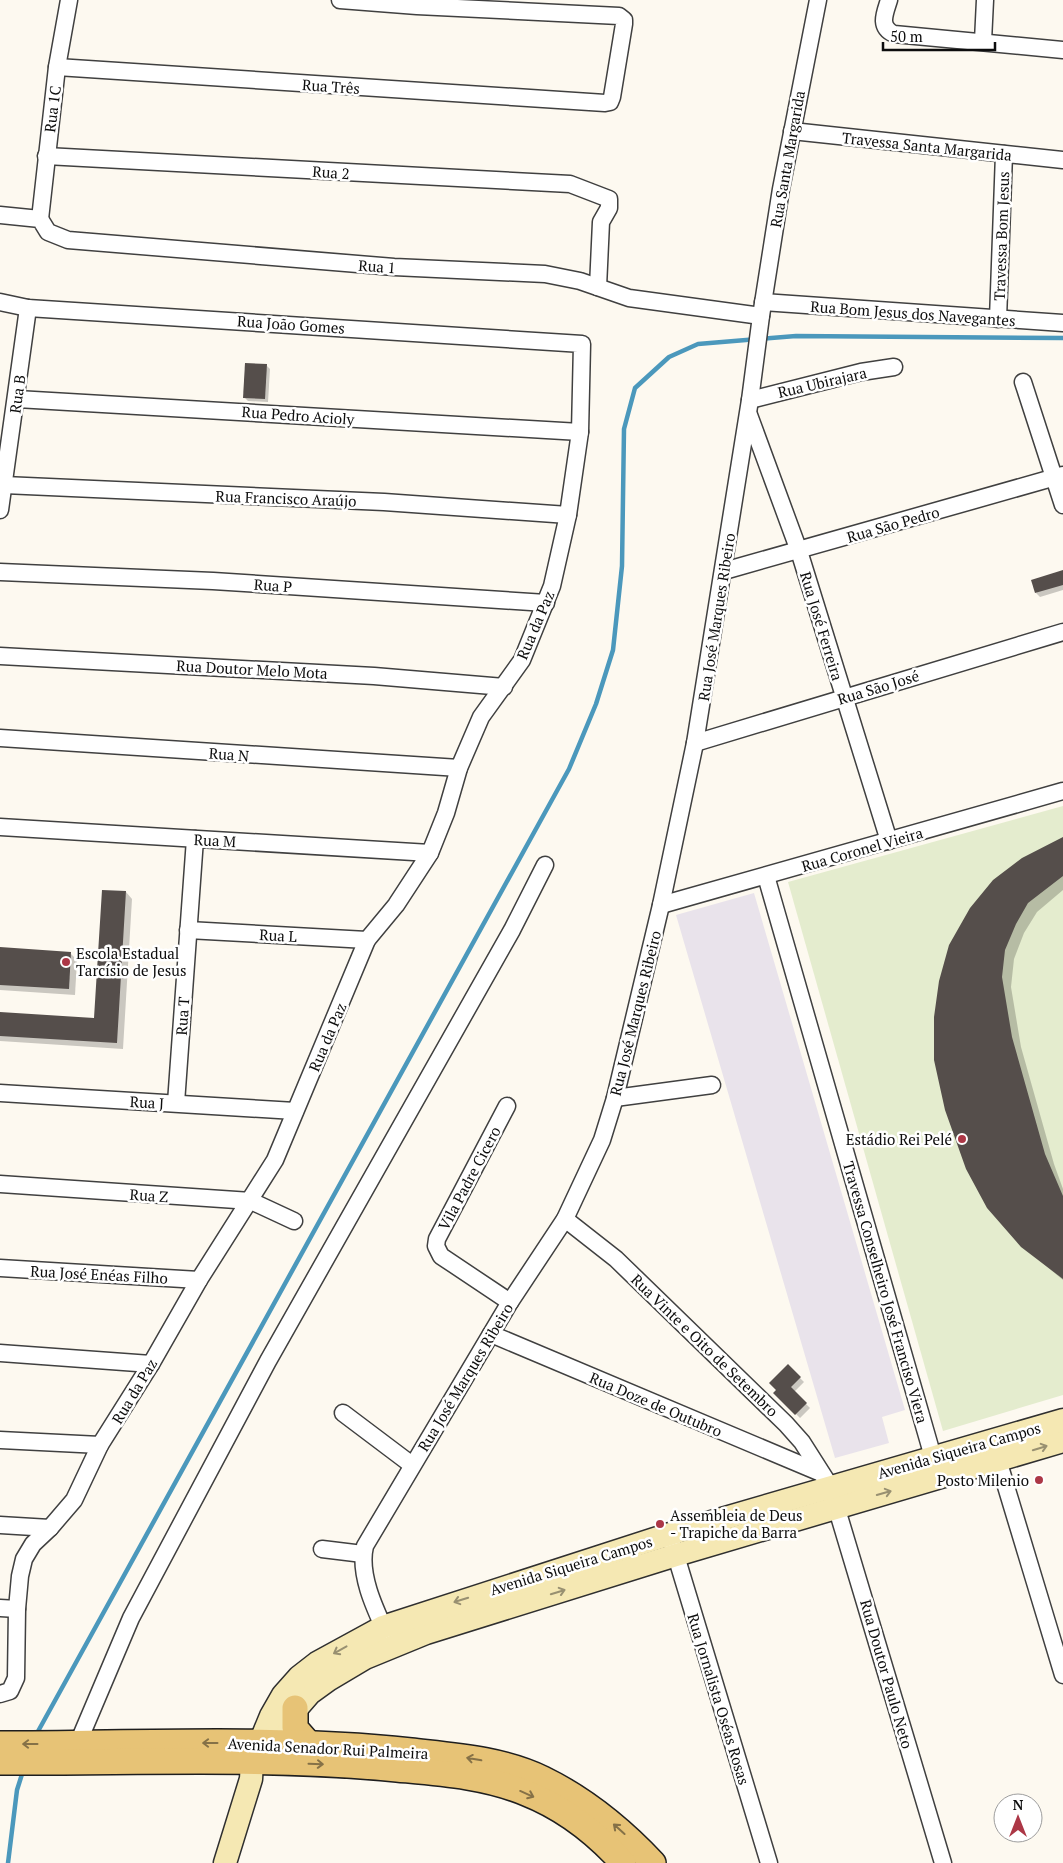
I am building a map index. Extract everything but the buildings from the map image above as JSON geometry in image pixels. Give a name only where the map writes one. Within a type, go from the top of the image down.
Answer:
[{"type":"main road","name":"Avenida Siqueira Campos","points":[[995,1451],[1063,1420]]},
{"type":"main road","name":"Avenida Siqueira Campos","points":[[261,1758],[283,1695],[317,1663],[387,1636],[673,1545],[830,1489],[937,1467],[995,1451],[1063,1441]]},
{"type":"main road","name":"Avenida Siqueira Campos","points":[[261,1758],[295,1708],[328,1680],[387,1636]]},
{"type":"main road","points":[[295,1708],[295,1728],[309,1744]]},
{"type":"main road","name":"Avenida Senador Rui Palmeira","points":[[0,1744],[66,1750],[261,1758],[359,1765],[446,1773],[490,1781],[527,1793],[581,1823],[602,1840],[623,1863]]},
{"type":"main road","name":"Avenida Senador Rui Palmeira","points":[[261,1758],[309,1744],[380,1748],[450,1755],[507,1766],[542,1778],[591,1806],[618,1828],[653,1863]]},
{"type":"main road","name":"Avenida Senador Rui Palmeira","points":[[0,1762],[66,1750]]},
{"type":"main road","points":[[225,1863],[261,1758]]},
{"type":"street","name":"Rua 1C","points":[[40,218],[57,67],[69,0]]},
{"type":"street","name":"Rua Três","points":[[57,67],[605,103],[610,102],[612,97],[624,20],[615,15],[417,6],[340,0]]},
{"type":"street","name":"Rua Santa Margarida","points":[[761,312],[792,131],[818,0]]},
{"type":"street","points":[[889,0],[884,22],[886,28],[894,34],[1063,50]]},
{"type":"street","points":[[983,41],[985,0]]},
{"type":"street","name":"Travessa Santa Margarida","points":[[792,131],[1063,160]]},
{"type":"street","name":"Travessa Bom Jesus","points":[[998,319],[1004,154]]},
{"type":"street","name":"Rua 2","points":[[46,156],[407,177],[562,183],[605,196],[610,203],[601,222],[598,287]]},
{"type":"street","points":[[0,215],[40,218]]},
{"type":"street","name":"Rua 1","points":[[40,218],[48,232],[68,240],[394,267],[545,274],[564,276],[628,298],[761,312]]},
{"type":"street","name":"Rua João Gomes","points":[[0,302],[28,308],[582,344]]},
{"type":"street","name":"Rua B","points":[[0,510],[17,399],[28,308]]},
{"type":"street","name":"Rua Bom Jesus dos Navegantes","points":[[761,312],[998,319],[1063,323]]},
{"type":"street","name":"Rua José Marques Ribeiro","points":[[363,1554],[365,1546],[406,1461],[491,1334],[564,1219],[602,1140],[616,1098],[661,905],[695,743],[724,571],[761,312]]},
{"type":"street","name":"Rua da Paz","points":[[0,1694],[10,1691],[16,1678],[20,1576],[24,1559],[33,1544],[50,1528],[74,1500],[100,1446],[151,1364],[198,1280],[251,1201],[275,1160],[367,940],[396,905],[430,852],[446,813],[459,768],[481,718],[522,660],[552,586],[568,515],[580,432],[582,344]]},
{"type":"street","name":"Rua Ubirajara","points":[[749,406],[861,372],[894,367]]},
{"type":"street","points":[[1023,382],[1059,476],[1063,505]]},
{"type":"street","name":"Rua Pedro Acioly","points":[[17,399],[580,432]]},
{"type":"street","name":"Rua José Ferreira","points":[[749,406],[799,551],[843,697],[890,841]]},
{"type":"street","name":"Rua São Pedro","points":[[724,571],[1059,476]]},
{"type":"street","name":"Rua Francisco Araújo","points":[[4,485],[384,502],[568,515]]},
{"type":"street","name":"Rua P","points":[[0,572],[213,581],[546,603]]},
{"type":"street","name":"Rua São José","points":[[695,743],[1063,632]]},
{"type":"street","name":"Rua Doutor Melo Mota","points":[[0,656],[374,676],[504,687]]},
{"type":"street","name":"Rua N","points":[[0,738],[459,768]]},
{"type":"street","name":"Rua Coronel Vieira","points":[[661,905],[1063,791]]},
{"type":"street","name":"Rua M","points":[[0,827],[430,852]]},
{"type":"street","name":"Rua T","points":[[176,1103],[194,839]]},
{"type":"street","points":[[66,1750],[130,1618],[268,1361],[512,930],[545,865]]},
{"type":"street","name":"Travessa Conselheiro José Franciso Viera","points":[[766,876],[937,1467]]},
{"type":"street","name":"Rua L","points":[[188,930],[367,940]]},
{"type":"street","points":[[616,1098],[712,1085]]},
{"type":"street","name":"Rua J","points":[[0,1093],[295,1112]]},
{"type":"street","name":"Vila Padre Cicero","points":[[507,1106],[437,1239],[436,1246],[441,1256],[510,1302]]},
{"type":"street","name":"Rua Z","points":[[0,1184],[251,1201],[294,1221]]},
{"type":"street","name":"Rua Vinte e Oito de Setembro","points":[[564,1219],[616,1259],[786,1424],[802,1442],[830,1489]]},
{"type":"street","name":"Rua José Enéas Filho","points":[[0,1268],[198,1280]]},
{"type":"street","name":"Rua Doze de Outubro","points":[[491,1334],[830,1489]]},
{"type":"street","points":[[0,1353],[151,1364]]},
{"type":"street","points":[[343,1413],[406,1461]]},
{"type":"street","points":[[0,1440],[100,1446]]},
{"type":"street","points":[[995,1451],[1063,1675]]},
{"type":"street","name":"Rua Doutor Paulo Neto","points":[[830,1489],[943,1863]]},
{"type":"street","points":[[0,1525],[50,1528]]},
{"type":"street","name":"Rua Jornalista Oséas Rosas","points":[[673,1545],[768,1863]]},
{"type":"street","points":[[322,1549],[363,1554],[368,1585],[387,1636]]},
{"type":"street","points":[[0,1608],[18,1609]]},
{"type":"shaded area","points":[[754,893],[905,1410],[882,1417],[889,1443],[835,1458],[676,915]]},
{"type":"green space","name":"Estádio Rei Pelé","points":[[1063,806],[1063,1395],[943,1431],[788,882]]},
{"type":"waterway","points":[[36,1735],[569,769],[596,704],[613,650],[622,566],[624,429],[635,388],[669,357],[698,344],[796,336],[1063,338]]},
{"type":"waterway","points":[[8,1863],[17,1790],[23,1771]]},
{"type":"place","name":"Escola Estadual Tarcísio de Jesus","points":[[66,962]]},
{"type":"place","name":"Estádio Rei Pelé","points":[[962,1139]]},
{"type":"place","name":"Posto Milenio","points":[[1039,1480]]},
{"type":"place","name":"Assembleia de Deus - Trapiche da Barra","points":[[660,1524]]}]
